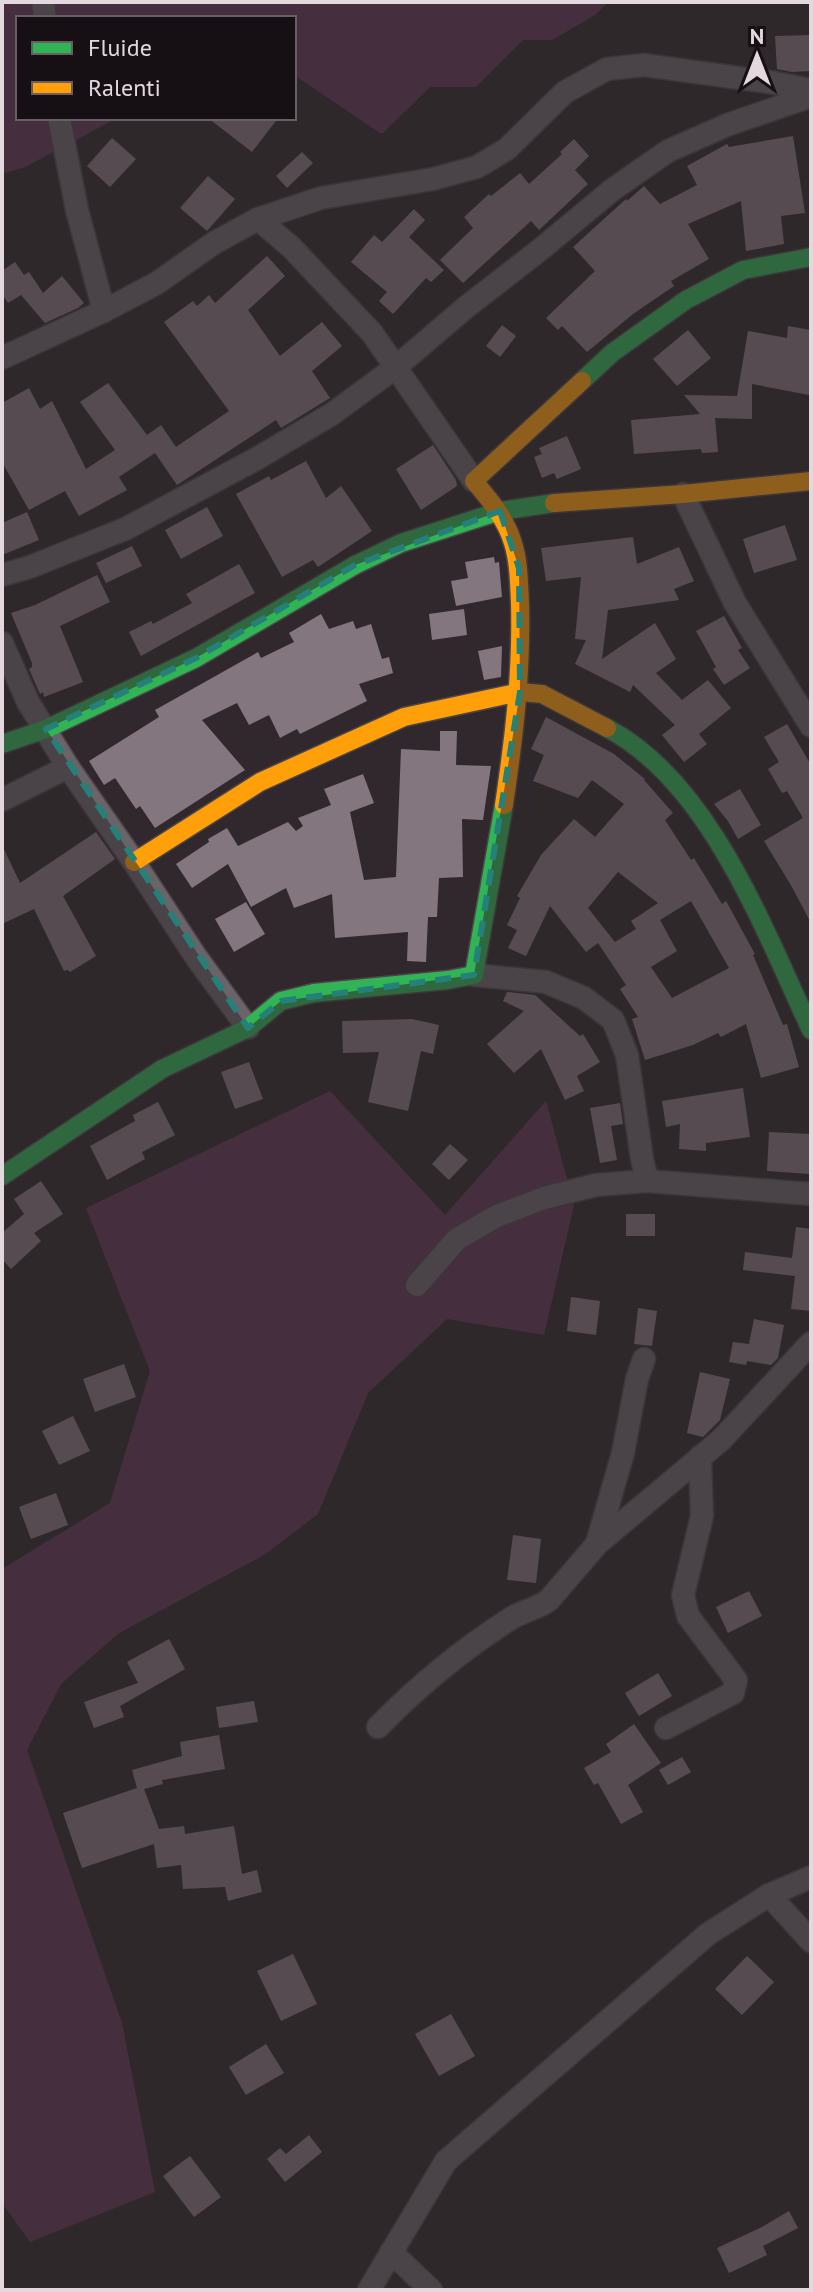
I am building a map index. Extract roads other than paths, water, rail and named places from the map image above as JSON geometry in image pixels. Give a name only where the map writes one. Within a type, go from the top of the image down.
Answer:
[{"type":"street","points":[[2,358],[157,283],[214,243],[258,219],[321,198],[433,179],[477,167],[507,149],[565,92],[607,69],[644,65],[775,83],[811,93]]},
{"type":"street","points":[[2,575],[125,529],[256,459],[332,414],[396,367],[612,190],[668,151],[811,93]]},
{"type":"street","points":[[59,120],[77,210],[104,311]]},
{"type":"street","points":[[258,219],[291,247],[372,333],[474,481],[500,511],[514,543],[519,568],[520,692],[495,867],[474,975]]},
{"type":"street","points":[[474,481],[612,353],[686,300],[743,270],[811,257]]},
{"type":"street","points":[[2,744],[46,729],[196,658],[355,565],[401,543],[500,511],[548,503],[811,481]]},
{"type":"street","points":[[683,494],[735,603],[811,726]]},
{"type":"street","points":[[2,643],[28,702],[68,767],[196,957],[248,1028]]},
{"type":"street","points":[[134,862],[260,782],[404,717],[520,692],[542,694],[628,739],[664,771],[712,830],[747,893],[811,1030]]},
{"type":"street","points":[[2,800],[68,767]]},
{"type":"street","points":[[2,1176],[162,1069],[248,1028],[281,1001],[314,993],[474,975],[546,982],[584,998],[613,1020],[627,1055],[647,1181]]},
{"type":"street","points":[[417,1285],[457,1239],[497,1216],[544,1198],[596,1185],[647,1181],[811,1194]]},
{"type":"street","points":[[378,1727],[398,1706],[479,1640],[514,1617],[549,1600],[597,1544],[721,1440],[811,1343]]},
{"type":"street","points":[[597,1544],[623,1453],[637,1379],[644,1359]]},
{"type":"street","points":[[666,1728],[733,1693],[736,1680],[688,1616],[683,1595],[702,1516],[700,1457]]},
{"type":"street","points":[[369,2290],[446,2161],[708,1934],[769,1895],[811,1877]]},
{"type":"street","points":[[769,1895],[811,1941]]},
{"type":"street","points":[[391,2252],[431,2290]]}]
